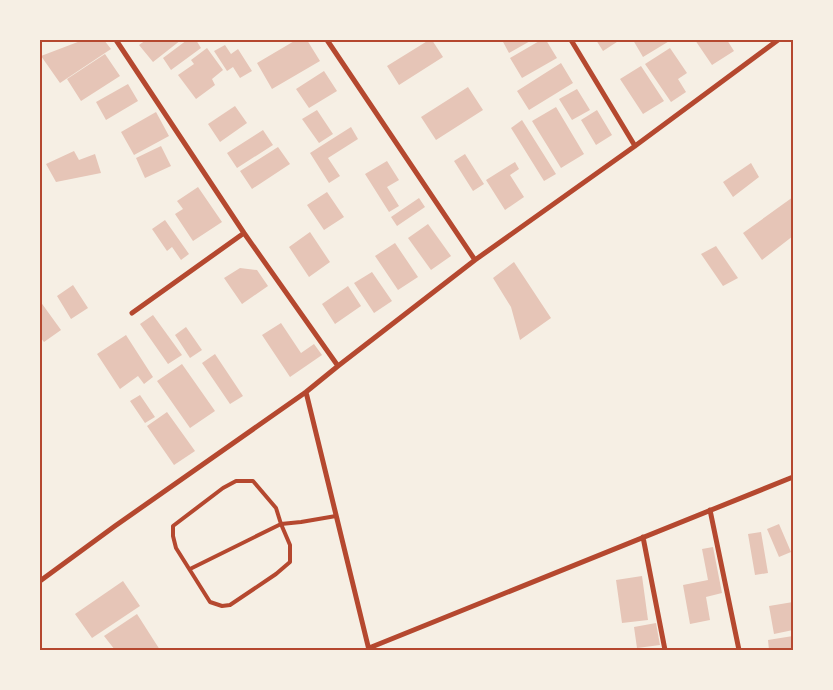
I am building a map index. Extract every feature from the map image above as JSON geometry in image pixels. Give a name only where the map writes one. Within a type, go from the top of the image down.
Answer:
[{"type":"street","points":[[116,40],[244,233],[338,366]]},
{"type":"street","points":[[327,40],[475,260]]},
{"type":"street","points":[[570,40],[635,146]]},
{"type":"street","points":[[40,581],[306,392],[475,260],[635,146],[778,40]]},
{"type":"street","points":[[132,313],[244,233]]},
{"type":"street","points":[[306,392],[369,649],[793,477]]},
{"type":"street","points":[[710,510],[739,650]]},
{"type":"street","points":[[643,537],[665,650]]},
{"type":"lane","points":[[236,481],[254,481],[276,508],[281,524],[290,545],[290,562],[276,574],[230,605],[222,606],[210,602],[176,548],[173,536],[173,526],[223,488],[236,481]]},
{"type":"lane","points":[[190,570],[281,524],[336,516]]},
{"type":"building","points":[[83,40],[104,40],[111,49],[60,83],[41,56]]},
{"type":"building","points":[[146,40],[181,40],[153,62],[139,45]]},
{"type":"building","points":[[187,40],[196,40],[201,48],[171,70],[163,58]]},
{"type":"building","points":[[296,40],[307,40],[320,61],[272,89],[257,63]]},
{"type":"building","points":[[429,40],[432,40],[443,57],[399,85],[387,66]]},
{"type":"building","points":[[502,40],[532,40],[509,53]]},
{"type":"building","points":[[541,40],[546,40],[557,58],[522,78],[510,58]]},
{"type":"building","points":[[596,40],[620,40],[603,51]]},
{"type":"building","points":[[633,40],[671,40],[643,57]]},
{"type":"building","points":[[695,40],[727,40],[734,51],[712,65]]},
{"type":"building","points":[[225,45],[231,54],[238,49],[252,71],[240,78],[233,67],[227,71],[214,51]]},
{"type":"building","points":[[207,48],[223,70],[212,79],[215,85],[196,99],[178,75],[194,64],[191,60]]},
{"type":"building","points":[[670,48],[687,73],[678,79],[686,92],[671,102],[645,64]]},
{"type":"building","points":[[105,54],[120,76],[81,101],[67,79]]},
{"type":"building","points":[[561,63],[573,83],[529,110],[517,91]]},
{"type":"building","points":[[641,66],[664,101],[643,114],[620,79]]},
{"type":"building","points":[[324,71],[337,91],[309,108],[296,89]]},
{"type":"building","points":[[128,84],[138,101],[106,120],[96,102]]},
{"type":"building","points":[[468,87],[483,110],[436,140],[421,117]]},
{"type":"building","points":[[577,89],[590,110],[572,120],[559,99]]},
{"type":"building","points":[[235,106],[247,123],[220,142],[208,124]]},
{"type":"building","points":[[556,107],[584,154],[561,168],[532,121]]},
{"type":"building","points":[[317,110],[333,134],[319,143],[302,119]]},
{"type":"building","points":[[597,110],[612,135],[596,145],[581,120]]},
{"type":"building","points":[[156,112],[169,136],[134,155],[121,132]]},
{"type":"building","points":[[522,120],[556,174],[544,181],[511,128]]},
{"type":"building","points":[[351,127],[358,139],[328,158],[340,176],[329,183],[310,153]]},
{"type":"building","points":[[263,130],[273,145],[237,168],[227,153]]},
{"type":"building","points":[[161,146],[171,166],[145,178],[136,158]]},
{"type":"building","points":[[278,147],[290,164],[252,189],[240,171]]},
{"type":"building","points":[[74,151],[79,160],[95,154],[101,173],[56,182],[46,164]]},
{"type":"building","points":[[465,154],[484,184],[473,191],[454,161]]},
{"type":"building","points":[[387,161],[399,180],[387,187],[399,206],[389,212],[365,174]]},
{"type":"building","points":[[515,162],[519,169],[510,175],[524,197],[505,210],[486,180]]},
{"type":"building","points":[[751,163],[759,177],[733,197],[723,182]]},
{"type":"building","points":[[198,187],[222,222],[193,241],[175,214],[183,209],[177,201]]},
{"type":"building","points":[[327,192],[344,217],[324,230],[307,205]]},
{"type":"building","points":[[793,197],[793,236],[762,260],[743,233]]},
{"type":"building","points":[[419,198],[425,207],[397,226],[391,217]]},
{"type":"building","points":[[165,220],[189,254],[181,260],[172,247],[167,251],[152,229]]},
{"type":"building","points":[[428,224],[451,256],[431,270],[408,238]]},
{"type":"building","points":[[310,232],[330,262],[309,277],[289,247]]},
{"type":"building","points":[[395,243],[418,277],[398,290],[375,256]]},
{"type":"building","points":[[716,246],[738,278],[723,286],[701,254]]},
{"type":"building","points":[[514,262],[551,318],[520,340],[511,307],[493,278]]},
{"type":"building","points":[[240,268],[257,270],[268,286],[242,304],[224,278]]},
{"type":"building","points":[[372,272],[392,301],[374,313],[354,283]]},
{"type":"building","points":[[73,285],[88,308],[71,319],[57,296]]},
{"type":"building","points":[[348,286],[361,306],[335,324],[322,304]]},
{"type":"building","points":[[40,301],[61,330],[44,342],[40,337]]},
{"type":"building","points":[[153,315],[182,355],[168,364],[140,324]]},
{"type":"building","points":[[281,323],[301,353],[314,344],[322,355],[290,377],[262,335]]},
{"type":"building","points":[[186,327],[202,350],[190,358],[175,335]]},
{"type":"building","points":[[126,335],[153,377],[144,384],[138,376],[120,389],[97,354]]},
{"type":"building","points":[[215,354],[243,396],[230,404],[202,363]]},
{"type":"building","points":[[182,364],[215,411],[190,428],[157,381]]},
{"type":"building","points":[[140,395],[155,417],[145,423],[130,401]]},
{"type":"building","points":[[167,412],[195,451],[174,465],[147,426]]},
{"type":"building","points":[[779,524],[791,552],[779,557],[767,529]]},
{"type":"building","points":[[761,532],[768,573],[755,575],[748,534]]},
{"type":"building","points":[[713,547],[722,593],[706,597],[710,620],[690,624],[683,585],[708,580],[702,549]]},
{"type":"building","points":[[642,576],[648,620],[622,623],[616,580]]},
{"type":"building","points":[[123,581],[140,606],[92,638],[75,614]]},
{"type":"building","points":[[793,602],[793,630],[774,634],[769,606]]},
{"type":"building","points":[[137,614],[160,650],[115,650],[104,636]]},
{"type":"building","points":[[656,623],[660,645],[637,648],[634,627]]},
{"type":"building","points":[[793,636],[793,650],[769,650],[768,640]]}]
